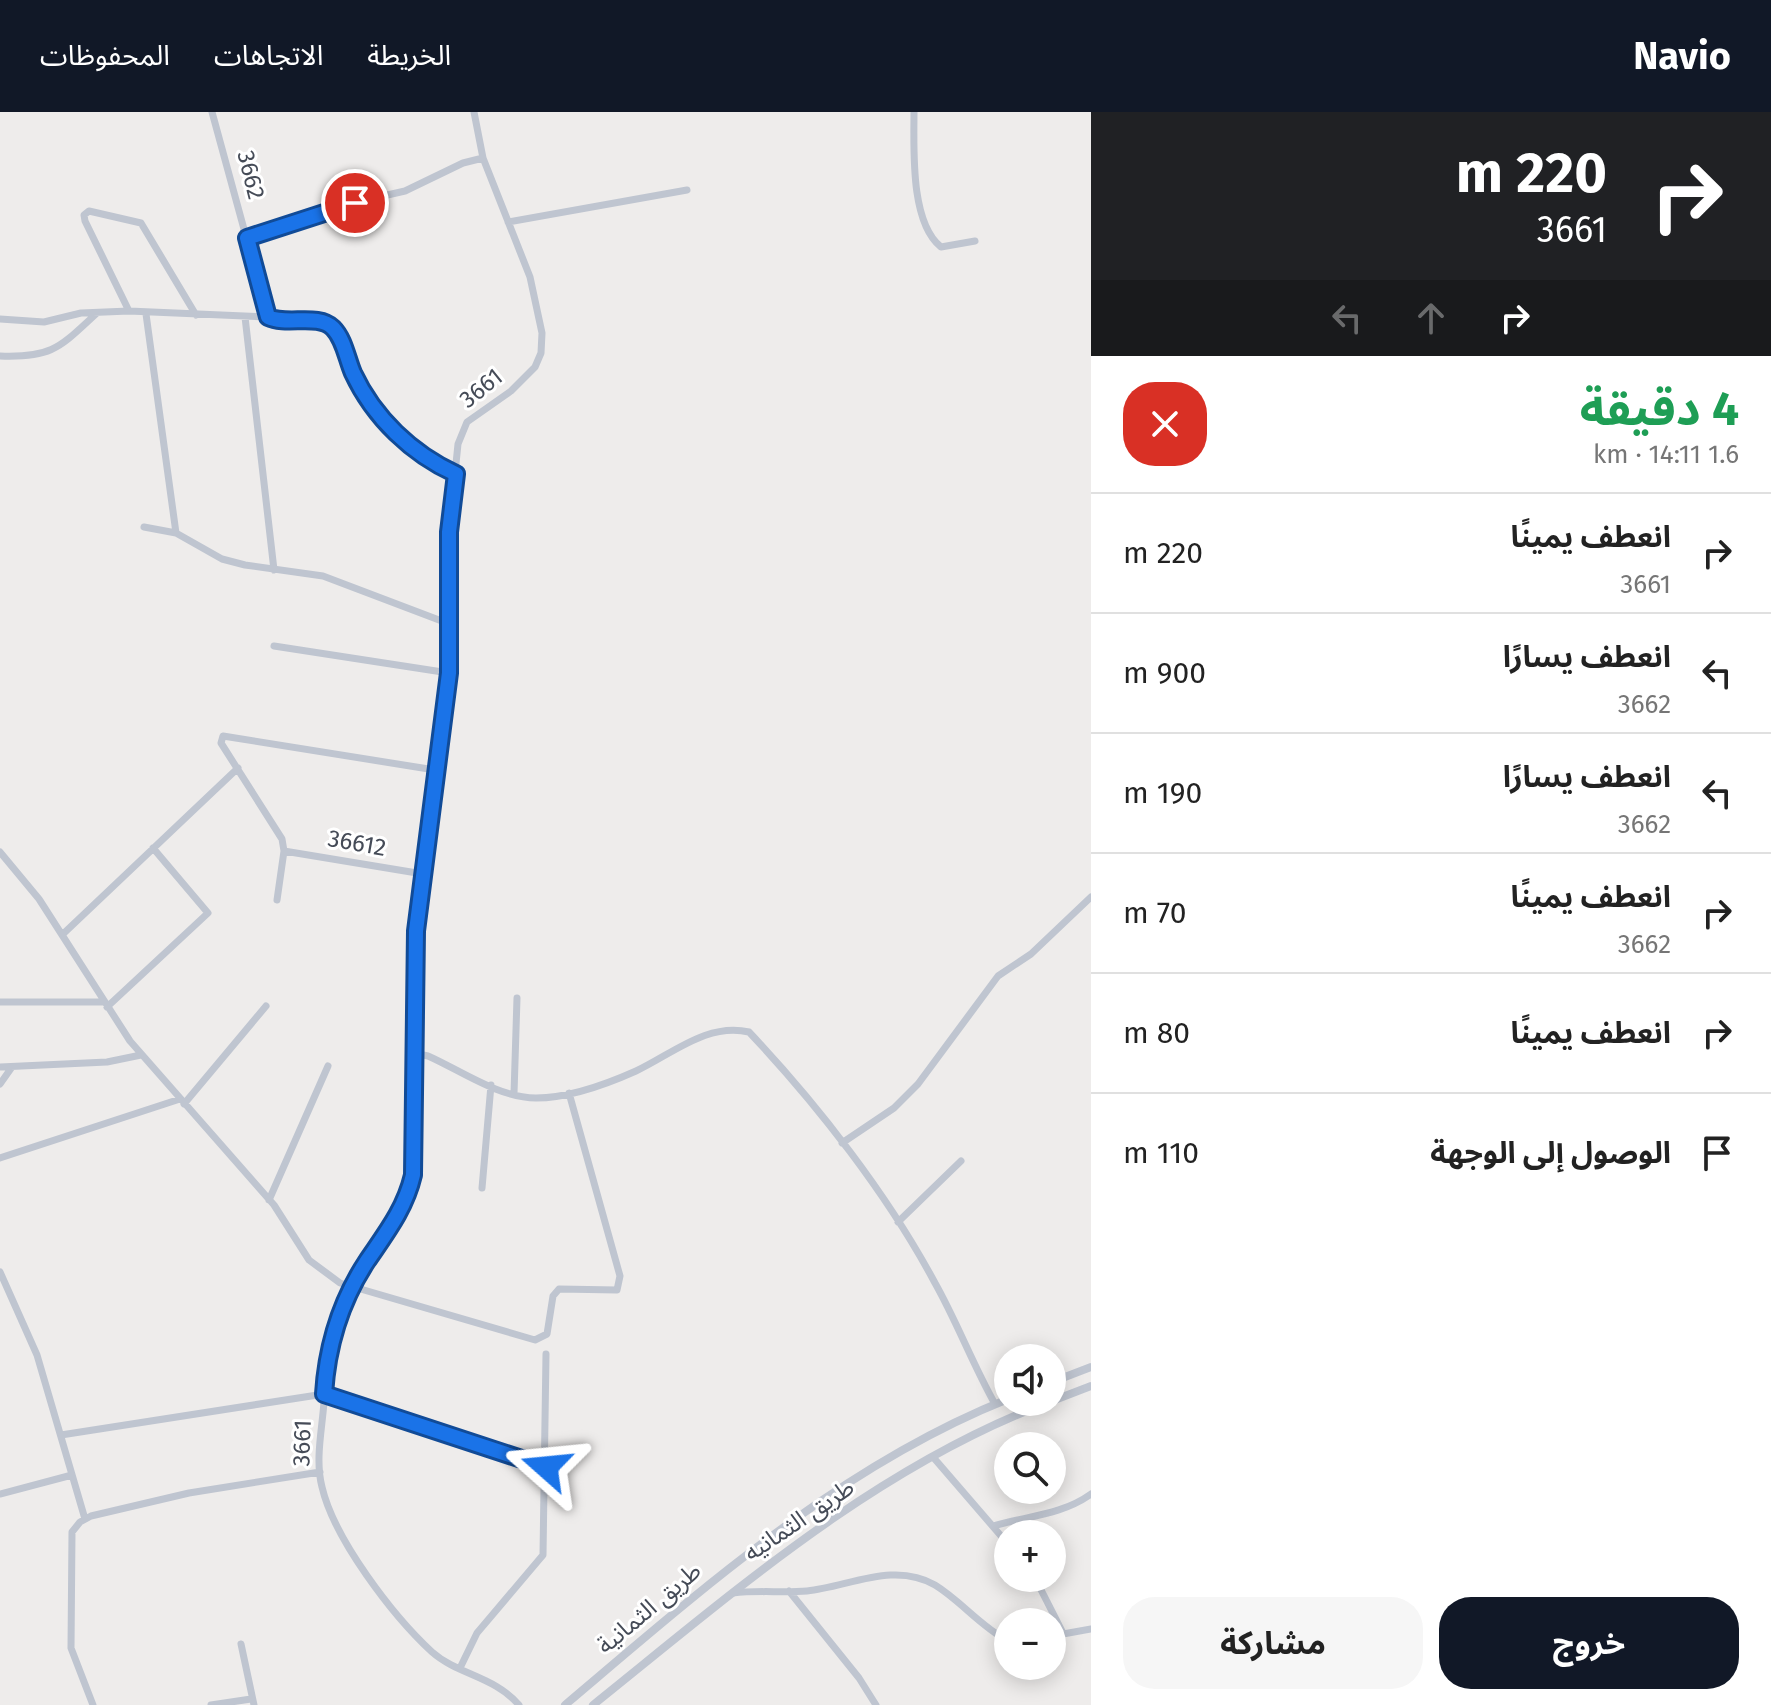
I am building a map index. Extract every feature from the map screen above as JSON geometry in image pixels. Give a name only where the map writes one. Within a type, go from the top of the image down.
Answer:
[{"type":"street","name":"3662","points":[[212,112],[268,317]]},
{"type":"street","name":"3661","points":[[474,112],[483,158],[537,299],[541,353],[535,367],[511,391],[467,422],[458,444],[449,532],[449,673],[416,931],[416,1129],[410,1186],[394,1224],[352,1285],[329,1345],[320,1472],[326,1501],[371,1582],[433,1653],[489,1681],[519,1705]]},
{"type":"street","points":[[914,112],[917,192],[932,238],[941,247],[975,241]]},
{"type":"street","points":[[247,238],[288,227],[339,206],[405,191],[463,163],[483,158]]},
{"type":"street","points":[[508,222],[687,190]]},
{"type":"street","points":[[129,311],[85,221],[84,215],[89,211],[141,223],[196,315]]},
{"type":"street","points":[[0,319],[44,322],[129,311],[321,322],[334,329],[359,384],[386,422],[429,463],[456,474]]},
{"type":"street","points":[[0,356],[26,357],[58,349],[97,313]]},
{"type":"street","points":[[146,314],[176,533]]},
{"type":"street","points":[[245,317],[274,570]]},
{"type":"street","points":[[144,527],[176,533],[222,559],[323,576],[447,623]]},
{"type":"street","points":[[274,646],[449,673]]},
{"type":"street","points":[[277,900],[284,851],[282,839],[220,741],[226,735],[435,770]]},
{"type":"street","points":[[63,934],[238,768]]},
{"type":"street","points":[[0,1002],[106,1004],[208,913],[153,848]]},
{"type":"street","name":"36612","points":[[284,851],[423,874]]},
{"type":"street","points":[[0,852],[39,899],[141,1055],[269,1200],[309,1260],[340,1283],[535,1340],[547,1334],[553,1296],[559,1289],[617,1290],[620,1276],[569,1093]]},
{"type":"street","points":[[842,1143],[894,1108],[918,1084],[998,976],[1031,954],[1091,897]]},
{"type":"street","points":[[514,1094],[517,998]]},
{"type":"street","points":[[0,1158],[182,1102],[266,1006]]},
{"type":"street","points":[[414,1053],[514,1094],[534,1098],[569,1093],[633,1072],[719,1030],[734,1028],[749,1032],[842,1143],[898,1222],[935,1283],[994,1402]]},
{"type":"street","points":[[0,1067],[107,1062],[141,1055]]},
{"type":"street","points":[[269,1200],[328,1066]]},
{"type":"street","points":[[0,1084],[12,1067]]},
{"type":"street","points":[[482,1188],[491,1085]]},
{"type":"street","points":[[898,1222],[961,1161]]},
{"type":"street","points":[[0,1272],[37,1355],[85,1519]]},
{"type":"street","points":[[460,1668],[477,1633],[543,1555],[546,1354]]},
{"type":"street","points":[[1066,1377],[1091,1367]]},
{"type":"street","name":"طريق الثمانيه","points":[[1066,1396],[1091,1386]]},
{"type":"street","points":[[61,1435],[324,1394],[546,1467]]},
{"type":"street","name":"طريق الثمانية","points":[[565,1705],[726,1569],[791,1523],[890,1460],[994,1405]]},
{"type":"street","name":"طريق الثمانيه","points":[[593,1705],[794,1544],[933,1457],[1021,1416]]},
{"type":"street","points":[[933,1457],[993,1526],[1036,1513],[1066,1510],[1091,1494]]},
{"type":"street","points":[[93,1705],[71,1648],[72,1532],[85,1519],[189,1493],[320,1472]]},
{"type":"street","points":[[0,1494],[72,1475]]},
{"type":"street","points":[[729,1593],[823,1589],[873,1576],[917,1579],[936,1586],[994,1635]]},
{"type":"street","points":[[789,1591],[859,1678],[876,1705]]},
{"type":"street","points":[[1066,1633],[1091,1629]]},
{"type":"street","points":[[211,1705],[253,1702],[241,1644]]},
{"type":"route","points":[[355,203],[247,238],[268,317],[280,321],[321,322],[334,329],[359,384],[386,422],[429,463],[456,474],[449,532],[449,673],[428,815],[416,931],[413,1086],[416,1129],[413,1175],[394,1224],[352,1285],[332,1332],[324,1394],[546,1467]]}]
